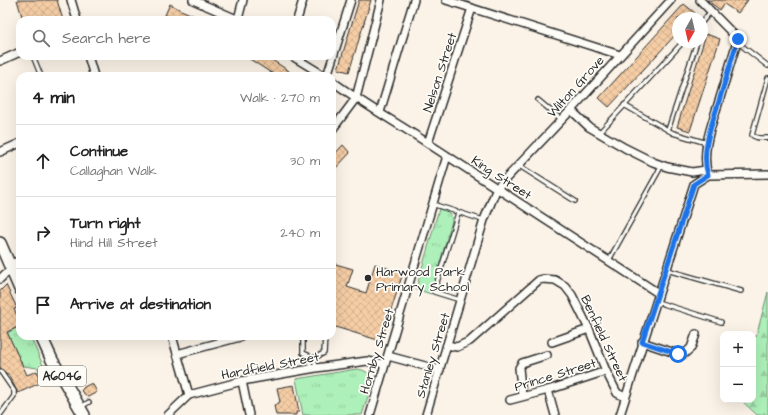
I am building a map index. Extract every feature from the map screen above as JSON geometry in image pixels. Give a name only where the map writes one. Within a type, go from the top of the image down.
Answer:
[{"type":"main road","points":[[0,243],[16,281]]},
{"type":"main road","name":"A6046","points":[[43,340],[52,360],[83,410]]},
{"type":"street","points":[[71,0],[76,16]]},
{"type":"street","points":[[193,0],[231,16]]},
{"type":"street","points":[[239,16],[243,0]]},
{"type":"street","points":[[298,16],[303,0]]},
{"type":"street","points":[[336,46],[351,0]]},
{"type":"street","points":[[336,125],[356,98],[380,0]]},
{"type":"street","points":[[380,112],[414,0]]},
{"type":"street","points":[[446,0],[620,55]]},
{"type":"street","name":"Wilton Grove","points":[[496,188],[562,120],[671,0]]},
{"type":"street","points":[[700,0],[738,39],[710,130],[705,155],[707,172]]},
{"type":"street","name":"Nelson Street","points":[[428,143],[472,8]]},
{"type":"street","points":[[0,61],[16,54]]},
{"type":"street","points":[[89,60],[93,72]]},
{"type":"street","points":[[299,60],[319,72]]},
{"type":"street","points":[[327,72],[331,60]]},
{"type":"street","name":"King Street","points":[[336,84],[658,293]]},
{"type":"street","points":[[571,110],[589,127],[626,148],[662,165],[692,172],[768,174]]},
{"type":"street","points":[[0,152],[16,145]]},
{"type":"street","name":"Hornby Street","points":[[370,415],[447,156]]},
{"type":"street","points":[[620,415],[642,342],[694,184],[707,172]]},
{"type":"street","name":"Stanley Street","points":[[426,415],[484,220],[496,188]]},
{"type":"street","points":[[0,279],[16,263]]},
{"type":"street","name":"Benfield Street","points":[[447,345],[458,347],[470,341],[534,284],[543,279],[555,280],[565,286],[572,296],[589,329],[606,371],[618,393],[625,396]]},
{"type":"street","points":[[552,342],[589,329]]},
{"type":"street","points":[[642,342],[678,354],[684,354],[691,348],[696,334]]},
{"type":"street","points":[[173,340],[190,395]]},
{"type":"street","points":[[177,354],[229,340]]},
{"type":"street","points":[[522,396],[519,368],[522,363],[547,355]]},
{"type":"street","points":[[388,356],[440,370]]},
{"type":"street","name":"Hardfield Street","points":[[168,415],[190,395],[242,381],[367,361],[385,364]]},
{"type":"street","name":"Prince Street","points":[[510,400],[548,390],[606,371]]},
{"type":"street","points":[[242,381],[249,415]]},
{"type":"street","points":[[548,390],[555,415]]},
{"type":"lane","points":[[708,15],[711,11]]},
{"type":"lane","points":[[737,42],[768,66]]},
{"type":"lane","points":[[599,133],[677,48]]},
{"type":"lane","points":[[668,130],[695,48]]},
{"type":"lane","points":[[35,60],[39,72]]},
{"type":"lane","points":[[768,78],[752,135],[759,138],[768,138]]},
{"type":"lane","points":[[538,100],[562,120]]},
{"type":"lane","points":[[624,105],[673,133],[708,143]]},
{"type":"lane","points":[[518,165],[575,201]]},
{"type":"lane","points":[[608,261],[662,165]]},
{"type":"lane","points":[[432,204],[484,220]]},
{"type":"lane","points":[[458,212],[434,292],[461,300]]},
{"type":"lane","points":[[666,270],[741,291]]},
{"type":"lane","points":[[656,302],[721,322]]},
{"type":"lane","points":[[303,340],[303,353],[308,355],[314,369]]},
{"type":"lane","points":[[314,369],[314,358],[324,353],[325,340]]},
{"type":"lane","points":[[0,415],[14,396],[14,391],[1,372]]},
{"type":"green space","points":[[439,209],[450,214],[452,221],[431,294],[416,289]]},
{"type":"green space","points":[[768,292],[768,415],[757,415],[744,403],[756,403],[756,337]]},
{"type":"green space","points":[[16,328],[16,340],[32,340],[50,381],[45,383],[38,368],[23,366],[7,333]]},
{"type":"green space","points":[[357,369],[367,372],[373,381],[362,415],[303,415],[296,379]]},
{"type":"building","points":[[17,0],[57,0],[62,16],[22,16]]},
{"type":"building","points":[[359,0],[371,0],[349,72],[338,69]]},
{"type":"building","points":[[707,0],[748,0],[738,13],[724,4],[720,10]]},
{"type":"building","points":[[170,4],[195,16],[167,16],[165,15]]},
{"type":"building","points":[[684,4],[694,12],[677,12]]},
{"type":"building","points":[[672,17],[672,39],[609,107],[599,98]]},
{"type":"building","points":[[708,35],[720,39],[690,131],[677,127],[702,48],[708,48]]},
{"type":"building","points":[[251,60],[272,60],[289,71],[270,72]]},
{"type":"building","points":[[343,145],[350,153],[336,168],[336,153]]},
{"type":"building","points":[[336,264],[353,269],[347,287],[366,293],[375,264],[403,273],[381,341],[336,327]]},
{"type":"building","points":[[6,285],[16,306],[16,308],[14,309],[16,313],[16,328],[7,332],[27,375],[37,371],[42,382],[18,393],[8,374],[7,375],[0,367],[0,291]]},
{"type":"building","points":[[92,383],[97,392],[88,397],[81,391],[84,387]]},
{"type":"building","points":[[294,385],[299,412],[296,412],[296,415],[276,415],[274,405],[280,402],[277,388]]},
{"type":"place","name":"Harwood Park Primary School","points":[[368,278]]},
{"type":"route","points":[[678,354],[642,342],[694,184],[708,175],[706,170],[705,155],[710,130],[738,39]]}]
